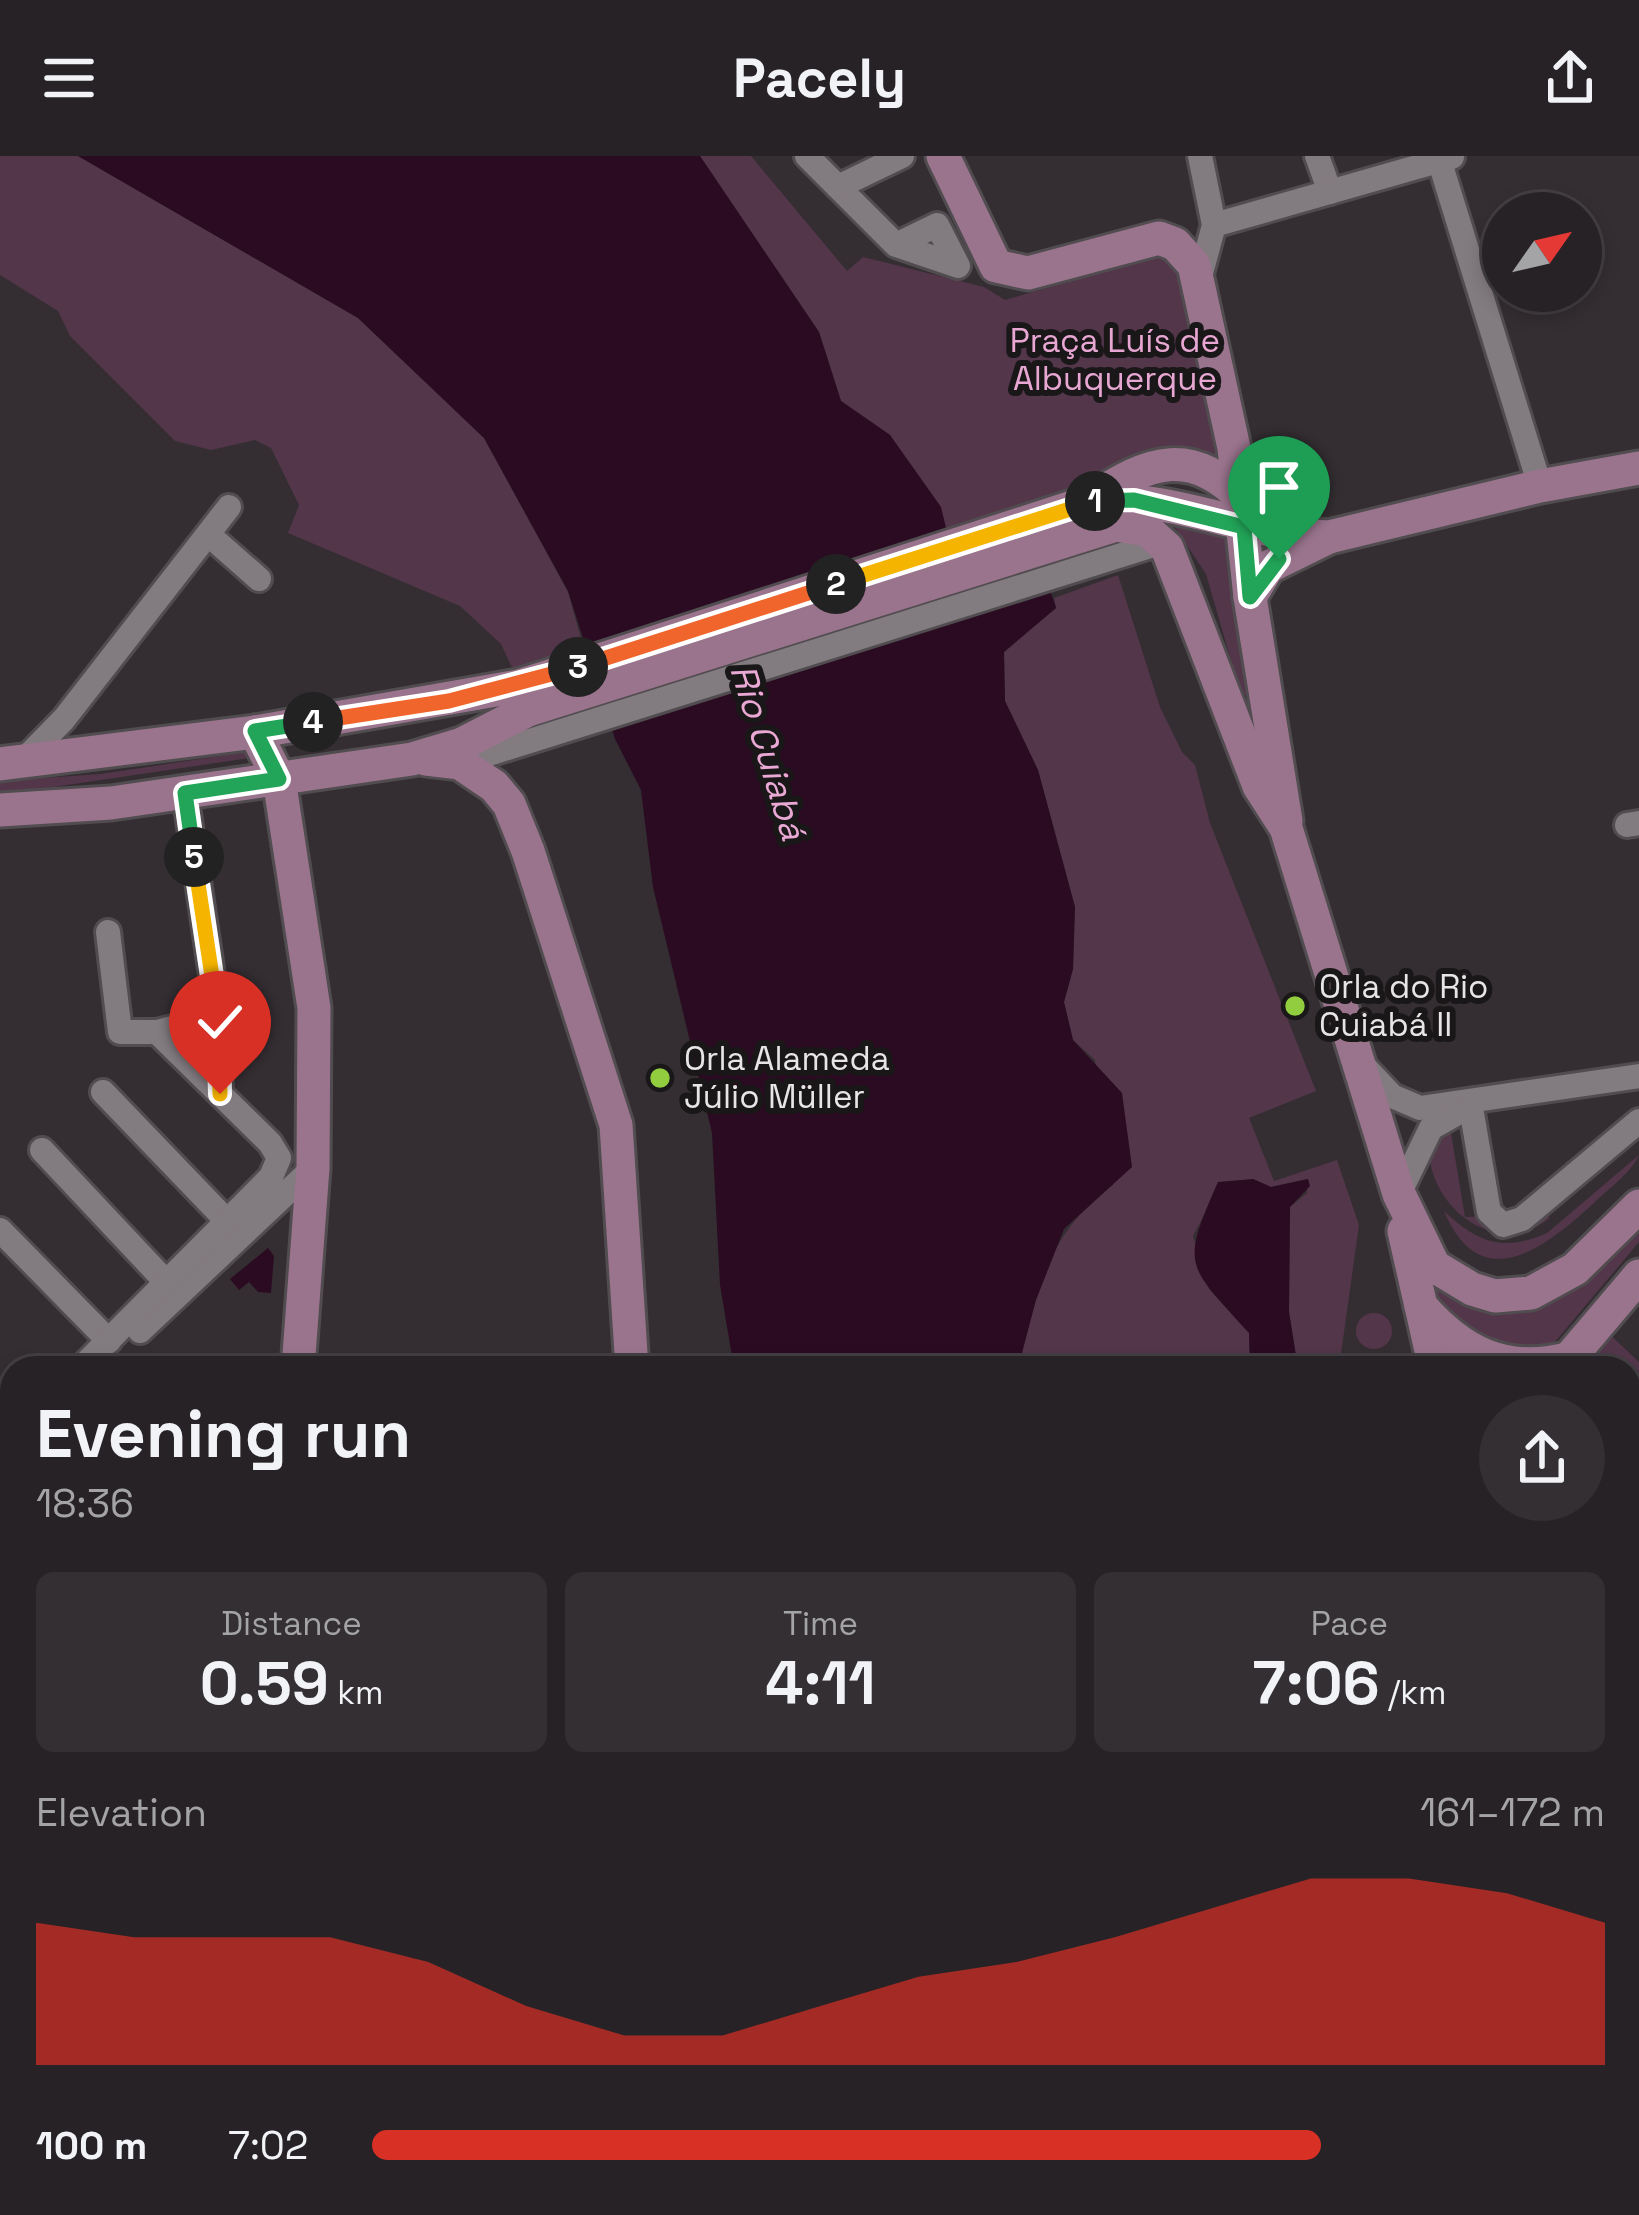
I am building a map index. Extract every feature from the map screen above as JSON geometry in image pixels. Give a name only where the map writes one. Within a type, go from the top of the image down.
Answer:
[{"type":"main road","points":[[943,156],[997,266],[1028,273],[1151,238],[1171,241],[1200,277],[1286,829],[1401,1200],[1434,1266],[1452,1280],[1495,1296],[1550,1286],[1639,1206]]},
{"type":"main road","points":[[412,760],[1088,502],[1127,476],[1167,464],[1193,464],[1292,536],[1329,537]]},
{"type":"main road","points":[[1250,597],[1268,567],[1329,537],[1540,485],[1639,468]]},
{"type":"main road","points":[[1088,502],[1134,500],[1173,509],[1237,495]]},
{"type":"main road","points":[[10,764],[255,731],[530,715],[1133,538],[1259,786],[1286,829]]},
{"type":"main road","points":[[255,731],[279,779],[314,1008],[313,1168],[299,1356]]},
{"type":"main road","points":[[0,810],[185,793],[412,760],[460,763],[509,804],[616,1125],[631,1356]]},
{"type":"main road","points":[[1401,1200],[1406,1247],[1432,1356]]},
{"type":"main road","points":[[1571,1356],[1639,1276]]},
{"type":"main road","points":[[1421,1306],[1453,1339],[1482,1356]]},
{"type":"street","points":[[808,156],[896,244]]},
{"type":"street","points":[[838,187],[902,156]]},
{"type":"street","points":[[1200,156],[1214,225],[1200,277]]},
{"type":"street","points":[[1317,156],[1330,192]]},
{"type":"street","points":[[1214,225],[1444,158],[1540,485]]},
{"type":"street","points":[[10,764],[64,719],[230,507]]},
{"type":"street","points":[[209,535],[259,579]]},
{"type":"street","points":[[460,763],[530,715]]},
{"type":"street","points":[[64,719],[84,755]]},
{"type":"street","points":[[185,793],[218,1016],[220,1094]]},
{"type":"street","points":[[109,932],[120,1032],[157,1033],[218,1016]]},
{"type":"street","points":[[93,1356],[271,1177],[279,1158],[271,1143],[157,1033]]},
{"type":"street","points":[[1353,1056],[1410,1107],[1474,1103],[1639,1076]]},
{"type":"street","points":[[103,1092],[226,1220]]},
{"type":"street","points":[[1474,1103],[1489,1212],[1503,1225],[1522,1219],[1639,1121]]},
{"type":"street","points":[[1401,1200],[1431,1128],[1474,1103]]},
{"type":"street","points":[[43,1150],[166,1282]]},
{"type":"street","points":[[115,1356],[313,1168]]},
{"type":"street","points":[[0,1230],[109,1341]]},
{"type":"green space","points":[[0,156],[78,156],[358,318],[484,438],[568,592],[585,653],[516,676],[501,644],[460,606],[288,533],[299,505],[271,448],[255,440],[211,450],[175,441],[70,336],[58,311],[0,275]]},
{"type":"green space","name":"Praça Luís de Albuquerque","points":[[700,156],[751,156],[847,271],[863,257],[984,287],[1005,300],[1166,254],[1180,262],[1221,466],[1092,484],[947,532],[890,435],[841,401],[819,332]]},
{"type":"green space","points":[[1172,523],[1234,530],[1248,696],[1241,695],[1206,574]]},
{"type":"green space","points":[[1118,575],[1160,707],[1182,752],[1195,765],[1210,823],[1316,1091],[1249,1118],[1274,1181],[1337,1160],[1359,1225],[1341,1356],[1296,1356],[1289,1312],[1290,1207],[1307,1193],[1308,1179],[1271,1187],[1253,1179],[1204,1215],[1193,1236],[1209,1289],[1249,1333],[1250,1356],[1021,1356],[1038,1290],[1060,1243],[1074,1221],[1113,1185],[1095,1060],[1073,1040],[1064,1002],[1073,969],[1075,907],[1038,770],[1005,701],[1004,652],[1056,608],[1054,598]]},
{"type":"green space","points":[[253,751],[256,757],[0,795],[0,781],[101,774]]},
{"type":"green space","points":[[1450,1127],[1465,1217],[1545,1214],[1550,1218],[1529,1230],[1507,1233],[1486,1230],[1467,1220],[1438,1186],[1431,1164],[1429,1141]]},
{"type":"green space","points":[[1639,1155],[1575,1220],[1515,1256],[1495,1259],[1476,1253],[1459,1238],[1444,1211],[1491,1241],[1531,1239],[1547,1233]]},
{"type":"green space","points":[[1639,1228],[1639,1242],[1543,1356],[1443,1356],[1432,1284],[1476,1307]]},
{"type":"green space","points":[[1374,1313],[1387,1318],[1392,1331],[1387,1344],[1374,1349],[1361,1344],[1356,1331],[1361,1318]]},
{"type":"green space","points":[[1604,1329],[1633,1356],[1583,1356]]},
{"type":"water","name":"Rio Cuiabá","points":[[78,156],[700,156],[819,332],[841,401],[890,435],[941,507],[947,532],[1014,557],[1040,576],[1049,590],[1056,608],[1004,652],[1005,701],[1038,770],[1075,907],[1073,969],[1064,1002],[1073,1040],[1122,1093],[1132,1167],[1064,1229],[1036,1300],[1021,1356],[732,1356],[720,1285],[712,1133],[653,887],[641,790],[615,739],[568,591],[484,438],[358,318]]},
{"type":"water","points":[[1253,1179],[1271,1187],[1308,1179],[1310,1186],[1290,1207],[1289,1312],[1296,1356],[1250,1356],[1249,1333],[1202,1278],[1195,1249],[1218,1182]]},
{"type":"water","points":[[268,1248],[274,1256],[271,1293],[258,1292],[249,1282],[239,1290],[230,1279]]},
{"type":"place","name":"Orla do Rio Cuiabá II","points":[[1295,1006]]},
{"type":"place","name":"Orla Alameda Júlio Müller","points":[[660,1078]]},
{"type":"route","points":[[220,1094],[218,1016],[185,793],[279,779],[255,731],[519,686],[1088,502],[1134,500],[1244,527],[1250,597],[1268,567],[1279,559]]}]
